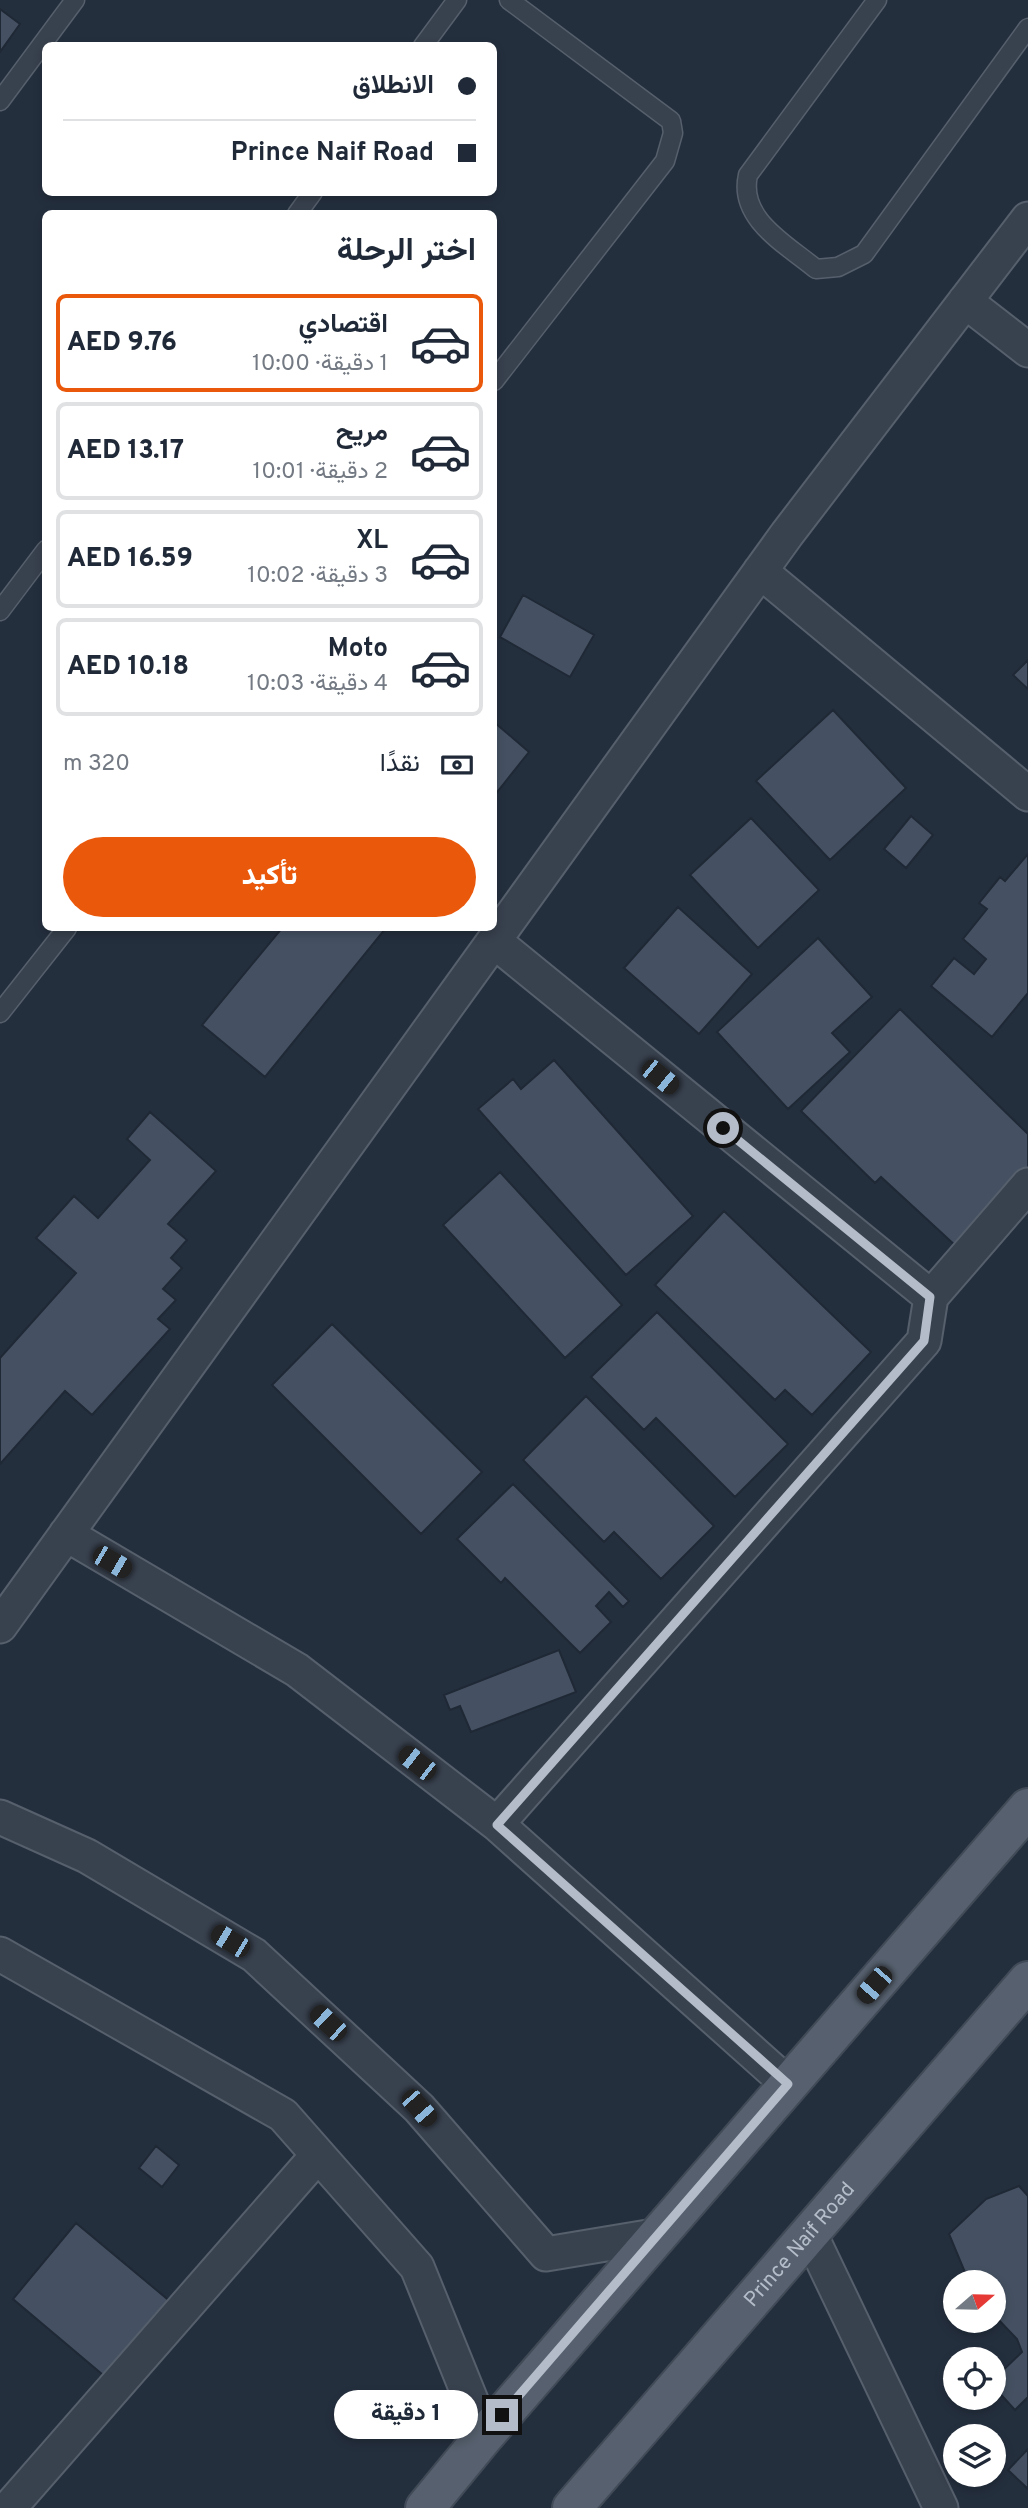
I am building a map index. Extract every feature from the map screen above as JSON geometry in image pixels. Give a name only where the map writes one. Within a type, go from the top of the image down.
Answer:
[{"type":"main road","points":[[425,2508],[485,2435],[1028,1808]]},
{"type":"main road","name":"Prince Naif Road","points":[[572,2508],[1028,1981]]},
{"type":"street","points":[[0,1626],[760,571],[1028,219]]},
{"type":"street","points":[[965,301],[1028,350]]},
{"type":"street","points":[[760,571],[1028,794]]},
{"type":"street","points":[[494,941],[930,1297]]},
{"type":"street","points":[[497,1825],[924,1341],[930,1297],[1028,1185]]},
{"type":"street","points":[[66,1534],[297,1670],[497,1825],[788,2084]]},
{"type":"street","points":[[0,1817],[87,1856],[254,1955],[419,2108],[546,2254],[660,2235]]},
{"type":"street","points":[[0,1954],[283,2115],[417,2267],[485,2435]]},
{"type":"street","points":[[9,2508],[318,2155]]},
{"type":"street","points":[[810,2234],[941,2508]]},
{"type":"lane","points":[[44,42],[75,0]]},
{"type":"lane","points":[[426,42],[457,0]]},
{"type":"lane","points":[[497,377],[665,161],[673,133],[671,121],[509,0]]},
{"type":"lane","points":[[877,0],[748,175],[746,194],[754,218],[816,269],[838,267],[864,254],[1028,28]]},
{"type":"lane","points":[[0,101],[42,44]]},
{"type":"lane","points":[[0,611],[42,555]]},
{"type":"lane","points":[[0,1013],[65,931]]},
{"type":"building","points":[[0,9],[20,24],[0,52]]},
{"type":"building","points":[[523,595],[594,635],[570,677],[500,637]]},
{"type":"building","points":[[1028,660],[1028,689],[1013,675]]},
{"type":"building","points":[[833,710],[906,788],[830,860],[756,781]]},
{"type":"building","points":[[497,725],[529,752],[497,792]]},
{"type":"building","points":[[911,816],[933,835],[906,868],[884,849]]},
{"type":"building","points":[[751,818],[819,890],[758,948],[690,875]]},
{"type":"building","points":[[1028,854],[1028,993],[992,1037],[931,986],[954,958],[974,974],[986,959],[963,939],[987,909],[979,903],[1000,877],[1005,881]]},
{"type":"building","points":[[678,907],[752,974],[699,1034],[624,968]]},
{"type":"building","points":[[280,931],[384,931],[265,1077],[202,1025]]},
{"type":"building","points":[[818,938],[872,997],[832,1033],[850,1052],[788,1109],[717,1032]]},
{"type":"building","points":[[900,1009],[1028,1134],[1028,1173],[957,1247],[881,1177],[875,1183],[801,1111]]},
{"type":"building","points":[[554,1060],[693,1216],[626,1275],[478,1109],[513,1079],[521,1089]]},
{"type":"building","points":[[150,1112],[216,1171],[168,1224],[187,1240],[171,1258],[182,1268],[163,1289],[176,1300],[158,1319],[170,1329],[92,1415],[65,1391],[0,1464],[0,1358],[76,1273],[36,1238],[74,1196],[98,1218],[150,1160],[127,1139]]},
{"type":"building","points":[[500,1172],[622,1305],[565,1358],[443,1225]]},
{"type":"building","points":[[724,1211],[871,1352],[812,1415],[785,1390],[775,1400],[655,1285]]},
{"type":"building","points":[[657,1312],[788,1444],[735,1497],[656,1418],[644,1430],[591,1377]]},
{"type":"building","points":[[332,1324],[482,1472],[421,1534],[272,1385]]},
{"type":"building","points":[[586,1396],[714,1526],[661,1579],[614,1532],[604,1542],[523,1460]]},
{"type":"building","points":[[513,1484],[629,1601],[623,1607],[609,1592],[596,1606],[611,1622],[580,1653],[505,1578],[501,1583],[457,1539]]},
{"type":"building","points":[[559,1650],[576,1692],[471,1732],[460,1706],[450,1710],[444,1695]]},
{"type":"building","points":[[156,2146],[179,2165],[162,2187],[139,2168]]},
{"type":"building","points":[[1019,2186],[1028,2196],[1028,2397],[1015,2410],[1006,2400],[1006,2367],[1022,2352],[1017,2339],[1006,2328],[1006,2270],[964,2270],[949,2234],[986,2199]]},
{"type":"building","points":[[76,2223],[172,2303],[109,2380],[13,2299]]},
{"type":"building","points":[[1028,2449],[1028,2489],[1008,2470]]},
{"type":"route","points":[[502,2415],[788,2084],[497,1825],[924,1341],[930,1297],[723,1128]]}]
